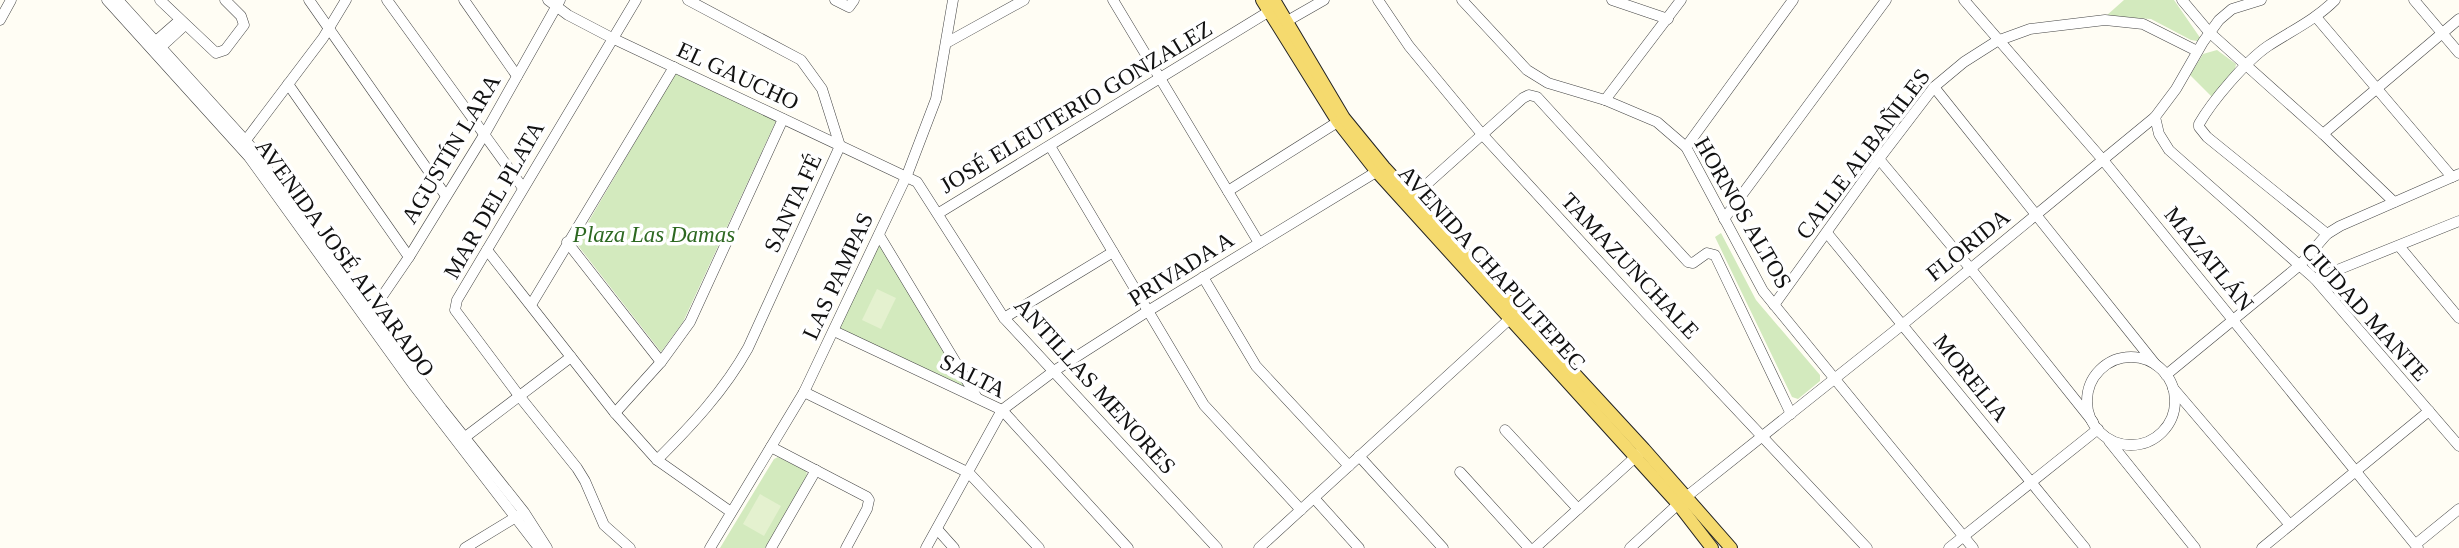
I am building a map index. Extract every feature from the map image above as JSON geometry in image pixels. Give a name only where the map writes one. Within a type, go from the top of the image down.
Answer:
[{"type":"main road","name":"AVENIDA CHAPULTEPEC","points":[[1262,0],[1274,6],[1282,24],[1341,120],[1381,170],[1682,500]]},
{"type":"main road","points":[[1682,500],[1712,548]]},
{"type":"main road","points":[[1682,500],[1731,548]]},
{"type":"street","points":[[0,20],[11,0]]},
{"type":"street","name":"AVENIDA JOSÉ ALVARADO","points":[[107,0],[243,150],[461,440],[521,514],[539,548]]},
{"type":"street","name":"AVENIDA JOSÉ ALVARADO","points":[[118,0],[246,140],[368,317]]},
{"type":"street","points":[[160,0],[212,51],[221,52],[244,25],[241,16],[225,0]]},
{"type":"street","points":[[309,0],[446,196]]},
{"type":"street","points":[[246,140],[330,28],[346,0]]},
{"type":"street","points":[[387,0],[523,188]]},
{"type":"street","points":[[464,0],[517,76]]},
{"type":"street","name":"MAR DEL PLATA","points":[[630,548],[604,525],[577,468],[455,310],[457,300],[636,0]]},
{"type":"street","name":"SANTA FÉ","points":[[657,460],[701,416],[732,377],[748,348],[840,146],[822,89],[801,60],[791,52],[688,0]]},
{"type":"street","points":[[835,0],[849,7],[854,0]]},
{"type":"street","points":[[940,0],[953,3]]},
{"type":"street","points":[[948,42],[1024,0]]},
{"type":"street","points":[[1113,0],[1259,243]]},
{"type":"street","points":[[1282,24],[1324,0]]},
{"type":"street","name":"TAMAZUNCHALE","points":[[1378,0],[1409,46],[1481,133],[1867,548]]},
{"type":"street","name":"HORNOS ALTOS","points":[[1462,0],[1527,70],[1548,83],[1605,100],[1657,122],[1686,147],[1763,291],[1973,548]]},
{"type":"street","points":[[1612,0],[1668,19]]},
{"type":"street","points":[[1605,100],[1681,0]]},
{"type":"street","points":[[1686,147],[1793,0]]},
{"type":"street","points":[[1724,219],[1886,0]]},
{"type":"street","name":"MAZATLÁN","points":[[1964,0],[2103,160],[2417,546]]},
{"type":"street","points":[[2182,0],[2209,32],[2247,64],[2394,202]]},
{"type":"street","name":"FLORIDA","points":[[1630,548],[1682,500],[1902,325],[2155,117],[2176,89],[2197,51],[2219,20],[2232,9],[2261,0]]},
{"type":"street","points":[[2327,234],[2207,137],[2199,127],[2207,112],[2247,64],[2267,47],[2316,17],[2335,0]]},
{"type":"street","points":[[2414,0],[2459,52]]},
{"type":"street","name":"AGUSTÍN LARA","points":[[368,317],[409,257],[484,135],[555,2]]},
{"type":"street","name":"EL GAUCHO","points":[[555,2],[612,38],[907,175]]},
{"type":"street","name":"LAS PAMPAS","points":[[710,548],[804,392],[907,175],[932,111],[948,42],[953,3]]},
{"type":"street","name":"JOSÉ ELEUTERIO GONZALEZ","points":[[939,213],[1274,6]]},
{"type":"street","points":[[2166,375],[2300,265],[2327,234],[2456,176],[2316,17]]},
{"type":"street","points":[[2323,134],[2459,19]]},
{"type":"street","name":"CALLE ALBAÑILES","points":[[1774,305],[1934,87],[1964,62],[1997,41],[2030,29],[2105,20],[2143,24],[2197,51]]},
{"type":"street","points":[[158,44],[183,22]]},
{"type":"street","points":[[531,305],[674,67]]},
{"type":"street","points":[[288,84],[409,257]]},
{"type":"street","points":[[1934,87],[2166,375],[2173,388],[2290,525]]},
{"type":"street","name":"HORNOS ALTOS","points":[[1481,133],[1523,97],[1533,95],[1541,100],[1688,262],[1693,263],[1707,253],[1715,255],[1791,414]]},
{"type":"street","name":"CIUDAD MANTE","points":[[2155,117],[2159,134],[2169,150],[2315,279],[2459,446]]},
{"type":"street","points":[[615,413],[661,362],[690,322],[783,119]]},
{"type":"street","points":[[1228,191],[1341,120]]},
{"type":"street","points":[[1408,200],[1481,133]]},
{"type":"street","points":[[1050,146],[1204,405],[1301,510]]},
{"type":"street","points":[[1879,159],[2195,548]]},
{"type":"street","name":"PRIVADA A","points":[[1002,410],[1054,371],[1148,311],[1381,170]]},
{"type":"street","name":"ANTILLAS MENORES","points":[[907,175],[920,185],[939,213],[1004,318],[1217,548]]},
{"type":"street","points":[[2315,279],[2459,221]]},
{"type":"street","name":"MORELIA","points":[[1827,233],[2085,548]]},
{"type":"street","points":[[879,235],[976,396]]},
{"type":"street","points":[[567,242],[661,362]]},
{"type":"street","points":[[2399,246],[2459,318]]},
{"type":"street","points":[[487,250],[615,413],[657,460],[731,512]]},
{"type":"street","points":[[1004,318],[1113,252]]},
{"type":"street","points":[[1203,277],[1256,366],[1349,466]]},
{"type":"street","points":[[1259,548],[1514,315]]},
{"type":"street","name":"SALTA","points":[[834,331],[1002,410],[1128,548]]},
{"type":"street","points":[[461,440],[571,357]]},
{"type":"street","points":[[2095,426],[2087,400],[2089,388],[2101,368],[2122,358],[2146,360],[2156,365]]},
{"type":"street","points":[[2107,438],[2133,445],[2157,436],[2173,415],[2173,388]]},
{"type":"street","points":[[804,392],[969,473],[1039,548]]},
{"type":"street","points":[[926,548],[1002,410]]},
{"type":"street","points":[[2262,548],[2429,411]]},
{"type":"street","points":[[1949,548],[2095,426]]},
{"type":"street","points":[[1505,430],[1578,509]]},
{"type":"street","points":[[771,447],[863,494],[869,500],[846,548]]},
{"type":"street","points":[[1535,548],[1640,453]]},
{"type":"street","points":[[1359,456],[1443,548]]},
{"type":"street","points":[[771,548],[816,470]]},
{"type":"street","points":[[1460,472],[1529,548]]},
{"type":"street","points":[[1314,498],[1359,548]]},
{"type":"street","points":[[2417,546],[2459,509]]},
{"type":"street","points":[[465,548],[521,514],[547,548]]},
{"type":"street","points":[[937,529],[954,548]]},
{"type":"green space","points":[[2124,0],[2174,0],[2203,42],[2191,40],[2151,19],[2106,16]]},
{"type":"green space","points":[[2217,50],[2236,64],[2235,69],[2212,97],[2190,75],[2203,54]]},
{"type":"green space","name":"Plaza Las Damas","points":[[676,72],[776,121],[683,322],[661,352],[576,243]]},
{"type":"green space","points":[[1721,233],[1756,300],[1820,375],[1820,381],[1798,399],[1792,397],[1715,237]]},
{"type":"green space","points":[[879,235],[976,396],[834,331]]},
{"type":"green space","points":[[877,289],[896,298],[881,329],[862,320]]},
{"type":"green space","points":[[778,457],[806,471],[807,475],[765,548],[720,548],[774,459]]},
{"type":"green space","points":[[760,494],[781,506],[764,536],[743,524]]}]
